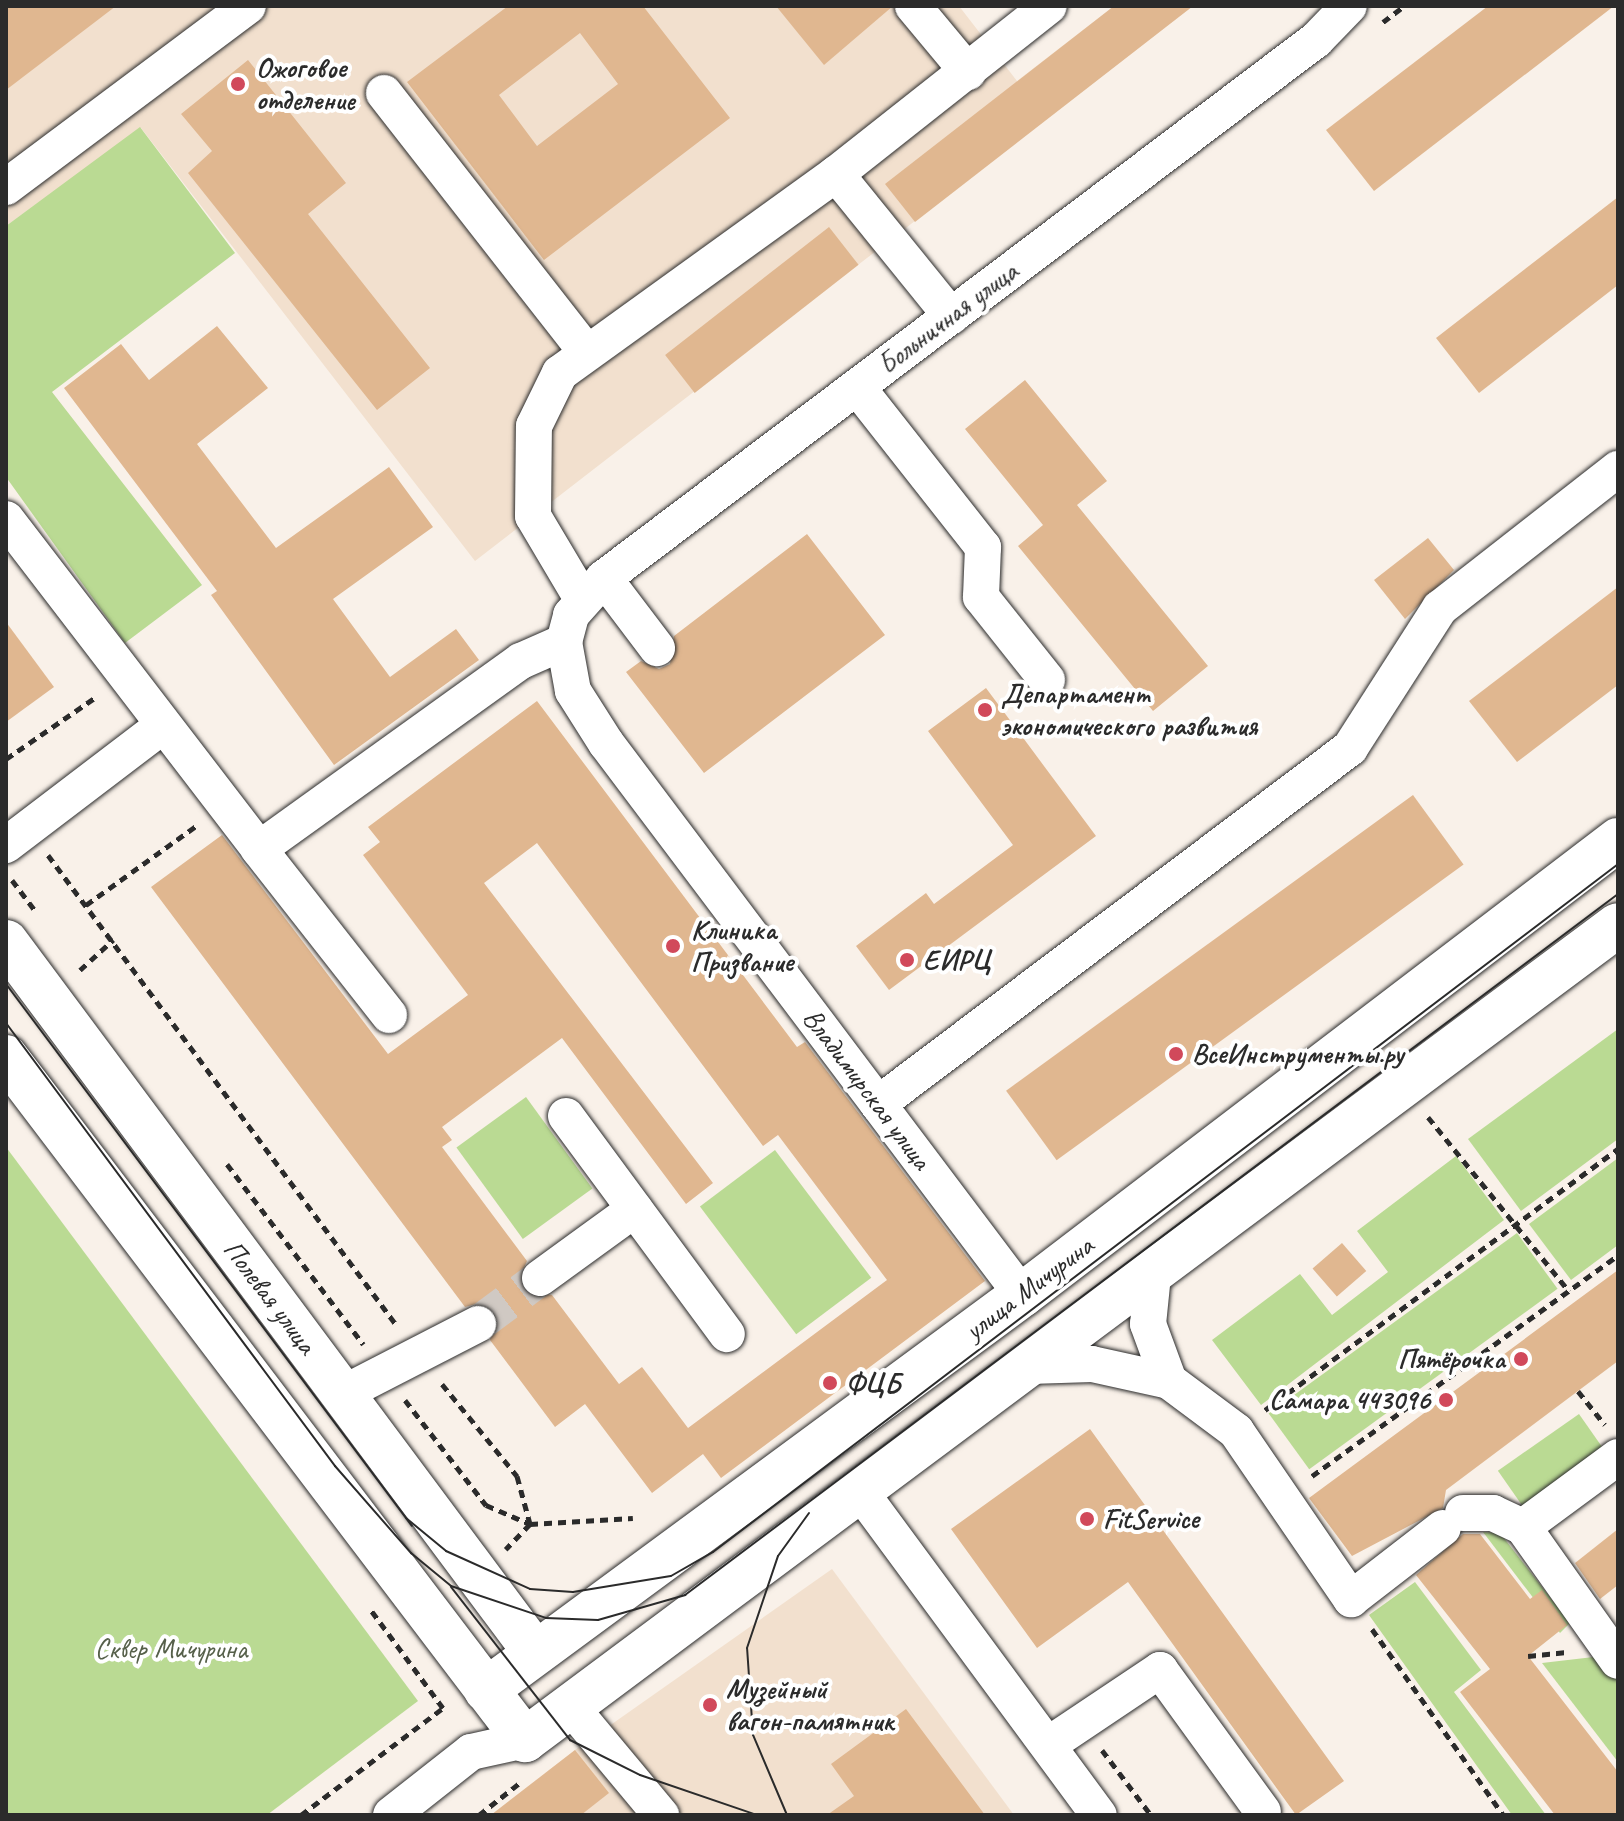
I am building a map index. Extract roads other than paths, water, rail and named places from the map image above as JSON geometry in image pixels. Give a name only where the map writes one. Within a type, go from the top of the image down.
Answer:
[{"type":"main road","name":"улица Мичурина","points":[[486,1690],[534,1651],[1022,1295],[1618,840]]},
{"type":"main road","points":[[6,1057],[486,1690],[531,1754],[571,1707],[862,1494],[1618,925]]},
{"type":"main road","name":"Полевая улица","points":[[6,942],[534,1651]]},
{"type":"street","points":[[6,187],[248,6]]},
{"type":"street","points":[[913,6],[968,72]]},
{"type":"street","points":[[657,648],[593,587],[533,516],[532,451],[539,403],[586,352],[836,174],[1049,6]]},
{"type":"street","name":"Больничная улица","points":[[593,587],[1316,40],[1349,6]]},
{"type":"street","points":[[384,93],[586,352]]},
{"type":"street","points":[[836,174],[951,316]]},
{"type":"street","points":[[857,387],[983,547],[981,597],[1047,680]]},
{"type":"street","points":[[878,1104],[1350,748],[1440,608],[1618,469]]},
{"type":"street","points":[[6,519],[161,727],[389,1015]]},
{"type":"street","points":[[259,849],[521,661],[564,642],[593,587]]},
{"type":"street","name":"Владимирская улица","points":[[564,642],[573,691],[606,743],[1022,1295]]},
{"type":"street","points":[[16,836],[161,727]]},
{"type":"street","points":[[566,1116],[727,1334]]},
{"type":"street","points":[[540,1278],[635,1209]]},
{"type":"street","points":[[1153,1275],[1148,1324],[1169,1381]]},
{"type":"street","points":[[342,1394],[416,1352],[478,1324]]},
{"type":"street","points":[[1029,1366],[1092,1364],[1169,1381],[1236,1431],[1351,1599],[1453,1520],[1493,1513],[1523,1527],[1618,1661]]},
{"type":"street","points":[[1523,1527],[1614,1445]]},
{"type":"street","points":[[862,1494],[1099,1815]]},
{"type":"street","points":[[1048,1745],[1160,1670],[1263,1812]]},
{"type":"street","points":[[391,1815],[471,1752],[486,1690]]},
{"type":"street","points":[[571,1707],[661,1815]]},
{"type":"street","points":[[471,1752],[531,1754]]},
{"type":"tunnel","points":[[478,1324],[540,1278]]},
{"type":"tram line","points":[[406,1518],[446,1551],[530,1589],[573,1592],[671,1576],[713,1552],[1618,864]]},
{"type":"tram line","points":[[6,1023],[335,1466],[411,1553],[451,1586],[546,1618],[598,1620],[685,1595],[1618,894]]},
{"type":"tram line","points":[[6,984],[412,1526]]},
{"type":"tram line","points":[[787,1815],[753,1735],[747,1648],[778,1556],[809,1513]]},
{"type":"tram line","points":[[451,1587],[570,1740],[640,1775],[757,1815]]},
{"type":"place","name":"Ожоговое отделение","points":[[238,84]]},
{"type":"place","name":"Департамент экономического развития","points":[[985,710]]},
{"type":"place","name":"Клиника Призвание","points":[[673,946]]},
{"type":"place","name":"ЕИРЦ","points":[[907,960]]},
{"type":"place","name":"ВсеИнструменты.ру","points":[[1176,1054]]},
{"type":"place","name":"Пятёрочка","points":[[1521,1359]]},
{"type":"place","name":"ФЦБ","points":[[830,1383]]},
{"type":"place","name":"Самара 443096","points":[[1446,1400]]},
{"type":"place","name":"FitService","points":[[1087,1519]]},
{"type":"place","name":"Музейный вагон-памятник","points":[[710,1705]]},
{"type":"park label","name":"Сквер Мичурина","points":[[171,1649]]}]
